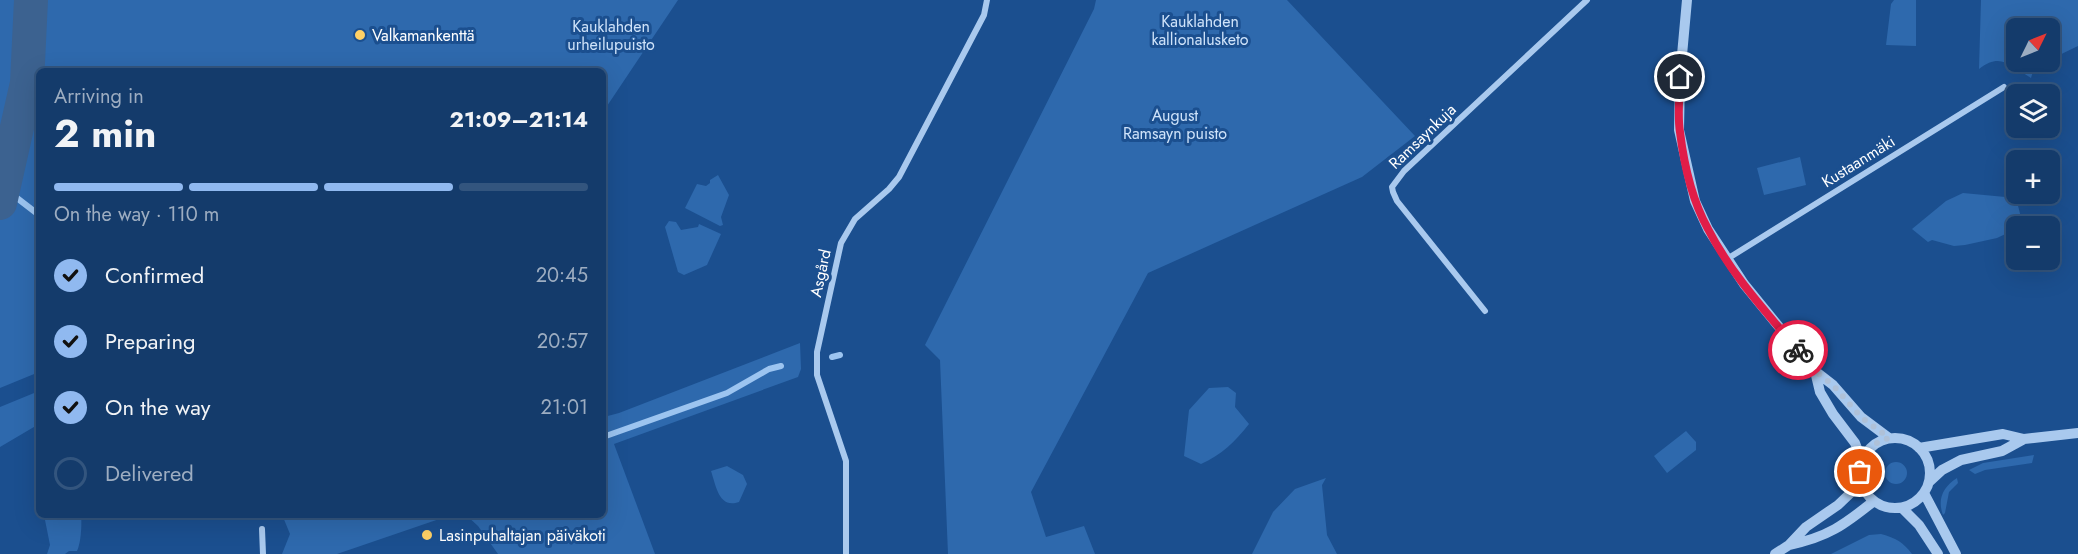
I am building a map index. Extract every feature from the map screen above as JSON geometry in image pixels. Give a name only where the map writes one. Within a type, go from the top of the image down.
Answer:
[{"type":"street","name":"Asgård","points":[[846,554],[846,461],[817,375],[817,352],[841,243],[855,219],[899,177],[984,15],[987,0]]},
{"type":"street","name":"Ramsaynkuja","points":[[1485,311],[1397,201],[1392,187],[1404,171],[1587,0]]},
{"type":"street","points":[[1687,0],[1680,77],[1679,130],[1695,201],[1708,229],[1744,284],[1815,371],[1833,385],[1861,417],[1889,438],[1906,440],[1919,448],[1929,464],[1929,483]]},
{"type":"street","name":"Kustaanmäki","points":[[1727,259],[2004,87]]},
{"type":"street","points":[[1815,371],[1820,392],[1855,443],[1862,461]]},
{"type":"street","points":[[1919,448],[2003,434],[2024,439],[2078,433]]},
{"type":"street","points":[[1889,438],[1872,446],[1862,461],[1861,483],[1874,501],[1887,507],[1902,508],[1914,503],[1942,470],[1961,460],[2002,450],[2024,439]]},
{"type":"street","points":[[1775,554],[1789,545],[1806,527],[1838,505],[1861,483]]},
{"type":"street","points":[[1924,493],[1956,554]]},
{"type":"street","points":[[1789,545],[1814,540],[1831,532],[1874,501]]},
{"type":"street","points":[[1902,508],[1919,525],[1938,554]]},
{"type":"street","points":[[262,530],[263,554]]},
{"type":"green space","name":"Kauklahden urheilupuisto","points":[[0,0],[678,0],[606,108],[606,68],[36,68],[36,373],[0,388]]},
{"type":"green space","name":"August Ramsayn puisto","points":[[1096,0],[1287,0],[1415,136],[1362,177],[1148,273],[1031,492],[1046,537],[1084,526],[1095,554],[948,554],[940,360],[925,345],[1094,9]]},
{"type":"green space","points":[[1894,0],[1916,0],[1916,46],[1886,45],[1891,4]]},
{"type":"green space","points":[[1981,0],[2078,0],[2078,46],[2060,55],[2060,18],[2006,18],[2006,63],[1993,62],[1979,69]]},
{"type":"green space","points":[[2022,72],[2033,72],[2031,78]]},
{"type":"green space","points":[[1800,157],[1806,185],[1764,195],[1757,168]]},
{"type":"green space","points":[[718,175],[729,195],[721,217],[723,225],[720,226],[685,208],[697,184],[706,186]]},
{"type":"green space","points":[[1963,193],[2006,197],[2006,204],[2018,204],[2021,216],[2006,216],[2006,234],[1997,238],[1954,246],[1932,240],[1928,242],[1912,229],[1946,201]]},
{"type":"green space","points":[[669,221],[676,222],[681,230],[698,227],[699,224],[721,234],[707,265],[684,275],[678,272],[665,227]]},
{"type":"green space","points":[[800,343],[801,369],[798,377],[614,444],[655,554],[498,554],[478,526],[469,518],[606,518],[606,416]]},
{"type":"green space","points":[[1228,387],[1236,393],[1235,407],[1249,424],[1227,447],[1201,464],[1184,456],[1189,410],[1209,388]]},
{"type":"green space","points":[[36,392],[36,426],[0,447],[0,407]]},
{"type":"green space","points":[[1686,431],[1696,442],[1696,450],[1667,473],[1654,456]]},
{"type":"green space","points":[[2034,455],[2032,463],[1985,470],[1975,474],[1969,470],[1983,463]]},
{"type":"green space","points":[[1896,462],[1904,465],[1907,473],[1904,481],[1896,484],[1888,481],[1885,473],[1888,465]]},
{"type":"green space","points":[[727,466],[743,475],[747,484],[739,502],[727,502],[719,495],[711,471]]},
{"type":"green space","points":[[1326,478],[1322,485],[1327,535],[1337,554],[1252,554],[1273,512],[1295,489]]},
{"type":"green space","points":[[1957,478],[1958,483],[1949,492],[1943,515],[1942,494]]},
{"type":"green space","points":[[45,518],[81,518],[81,533],[77,551],[47,554],[50,545]]},
{"type":"green space","points":[[283,518],[442,518],[337,554],[282,554],[290,534]]},
{"type":"green space","points":[[1881,534],[1899,541],[1912,554],[1831,554],[1869,535]]},
{"type":"waterway","points":[[0,203],[27,83],[31,0]]},
{"type":"waterway","points":[[4,188],[36,213]]},
{"type":"waterway","points":[[832,357],[840,355]]},
{"type":"waterway","points":[[606,436],[727,393],[769,369],[781,366]]},
{"type":"way so far","points":[[1798,350],[1815,371],[1833,385],[1861,417],[1889,438],[1872,446],[1866,453],[1860,472]]},
{"type":"place","name":"Valkamankenttä","points":[[360,35]]},
{"type":"place","name":"Lasinpuhaltajan päiväkoti","points":[[427,535]]},
{"type":"route","points":[[1680,77],[1679,130],[1695,201],[1708,229],[1744,284],[1798,350]]},
{"type":"park label","name":"Kauklahden kallionalusketo","points":[[1200,30]]}]
